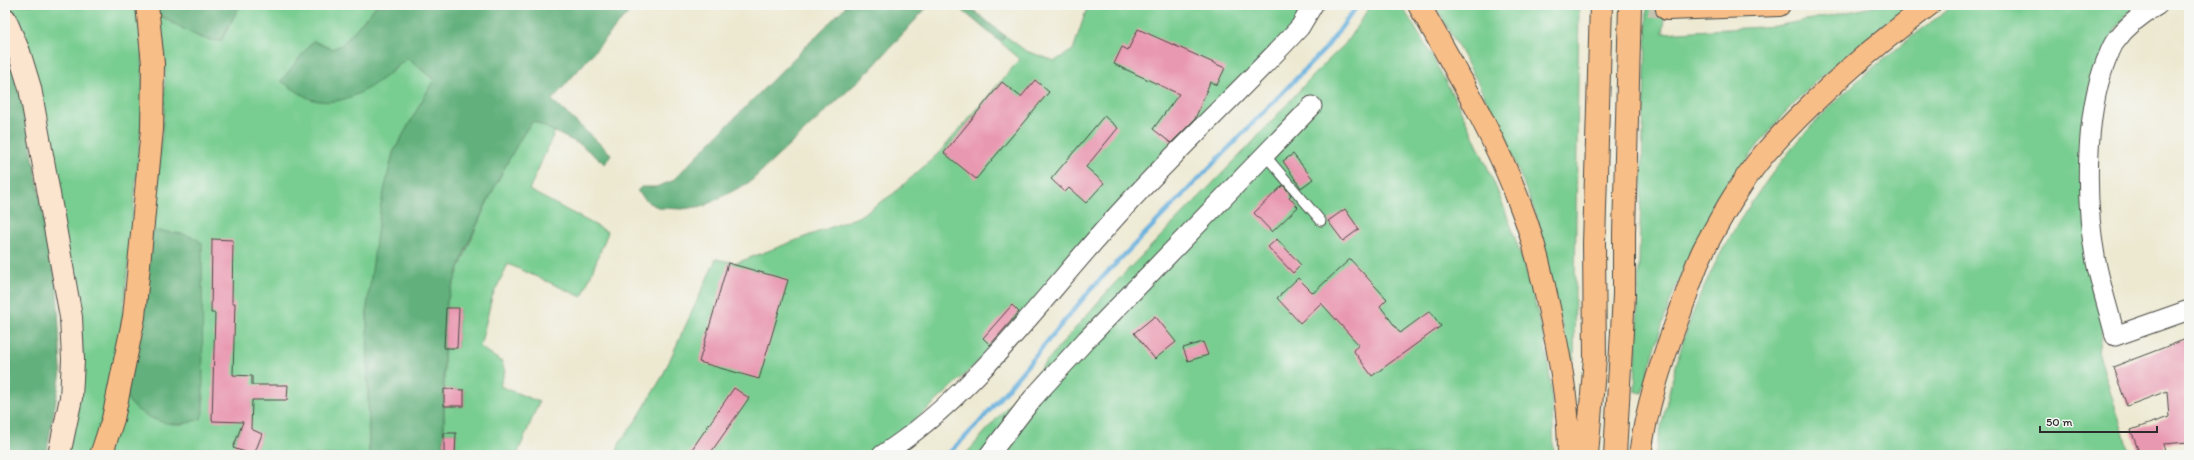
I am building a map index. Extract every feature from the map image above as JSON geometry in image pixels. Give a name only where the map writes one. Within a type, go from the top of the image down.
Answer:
[{"type":"main road","points":[[101,455],[113,418],[134,317],[152,128],[153,64],[147,5]]},
{"type":"main road","points":[[1419,5],[1460,77],[1492,139],[1521,207],[1542,274],[1561,363],[1569,455]]},
{"type":"main road","points":[[1587,455],[1595,358],[1594,243],[1601,5]]},
{"type":"main road","points":[[1615,455],[1624,295],[1624,233],[1630,5]]},
{"type":"main road","points":[[1667,9],[1779,5]]},
{"type":"main road","points":[[1640,455],[1643,432],[1666,349],[1706,246],[1733,199],[1764,154],[1816,100],[1870,50],[1928,5]]},
{"type":"street","points":[[882,455],[902,442],[936,415],[973,378],[1123,208],[1300,27],[1313,5]]},
{"type":"street","points":[[2158,5],[2141,15],[2114,42],[2101,74],[2093,106],[2089,152],[2091,214],[2096,262],[2115,336],[2189,310]]},
{"type":"street","points":[[5,19],[19,52],[30,88],[71,317],[73,360],[71,398],[58,455]]},
{"type":"street","points":[[989,455],[1048,382],[1264,154],[1312,106]]},
{"type":"lane","points":[[1264,154],[1320,221]]},
{"type":"green space","points":[[8,5],[138,5],[143,66],[143,109],[123,317],[101,428],[90,455],[67,455],[81,386],[82,343],[22,31]]},
{"type":"green space","points":[[155,5],[240,5],[221,41],[204,38],[187,31],[156,13]]},
{"type":"green space","points":[[240,5],[377,5],[342,45],[332,49],[313,41],[282,81],[390,73],[407,58],[434,80],[393,153],[367,307],[369,455],[254,455],[262,434],[241,426],[231,455],[106,455],[126,395],[201,419],[204,397],[152,232],[164,110],[165,63],[163,41],[156,13],[199,37],[221,41]]},
{"type":"green space","points":[[377,5],[635,5],[552,100],[611,154],[605,164],[581,145],[533,121],[525,131],[507,163],[486,204],[465,251],[447,301],[444,348],[444,455],[369,455],[367,307],[381,204],[393,153],[434,79],[407,58],[387,75],[365,90],[340,100],[327,102],[310,99],[281,81],[313,41],[332,49],[342,45]]},
{"type":"green space","points":[[847,5],[929,5],[870,70],[750,182],[704,206],[682,209],[660,208],[649,203],[637,191],[641,187],[656,187],[672,181]]},
{"type":"green space","points":[[956,5],[967,5],[1004,35],[1003,39],[999,41]]},
{"type":"green space","points":[[1088,5],[1305,5],[1293,27],[993,346],[945,394],[920,416],[866,455],[616,455],[620,442],[637,419],[662,377],[716,259],[736,263],[858,217],[893,194],[940,152],[1020,59],[999,41],[1003,39],[1004,35],[1026,51],[1055,61],[1073,50]]},
{"type":"green space","points":[[1371,5],[1401,5],[1447,84],[1487,166],[1520,252],[1544,340],[1547,354],[1553,412],[1554,455],[965,455],[1112,286],[1250,145],[1315,73],[1345,44]]},
{"type":"green space","points":[[1435,5],[1579,5],[1574,360],[1570,359],[1536,215],[1508,145],[1477,81]]},
{"type":"green space","points":[[1647,5],[1667,5],[1663,33],[1776,26],[1863,9],[1874,5],[1909,5],[1838,62],[1811,86],[1780,118],[1748,159],[1719,203],[1682,272],[1665,316],[1642,393],[1635,391]]},
{"type":"green space","points":[[1953,5],[2139,5],[2129,12],[2116,28],[2089,88],[2104,320],[2098,351],[2130,455],[1655,455],[1675,369],[1691,318],[1717,260],[1751,203],[1791,150],[1812,125],[1834,103],[1877,65]]},
{"type":"green space","points":[[5,42],[22,98],[57,287],[61,372],[46,455],[5,455]]},
{"type":"green space","points":[[533,121],[555,131],[529,190],[608,232],[582,297],[508,264],[492,297],[480,347],[502,362],[505,371],[500,386],[539,402],[517,455],[455,455],[456,433],[444,433],[444,406],[464,406],[464,390],[444,389],[444,348],[457,348],[459,309],[446,308],[447,301],[483,211],[509,158]]},
{"type":"green space","points":[[159,231],[188,235],[202,243],[203,412],[201,419],[182,424],[162,422],[147,416],[134,407],[126,395],[152,232]]},
{"type":"building","points":[[1138,29],[1225,68],[1217,85],[1210,82],[1195,119],[1171,143],[1153,129],[1179,94],[1114,64],[1122,47],[1128,50]]},
{"type":"building","points":[[1035,80],[1049,92],[976,179],[944,153],[1002,82],[1021,97]]},
{"type":"building","points":[[1104,116],[1118,128],[1086,167],[1104,183],[1086,203],[1069,188],[1065,192],[1051,179]]},
{"type":"building","points":[[1293,154],[1313,179],[1301,188],[1283,161]]},
{"type":"building","points":[[1283,185],[1291,195],[1289,197],[1298,207],[1272,232],[1254,213]]},
{"type":"building","points":[[1345,209],[1359,229],[1343,241],[1328,221]]},
{"type":"building","points":[[212,239],[233,240],[232,303],[235,303],[233,375],[252,376],[252,385],[288,385],[287,400],[252,400],[251,429],[262,434],[254,455],[233,448],[243,422],[212,421],[215,313],[211,313]]},
{"type":"building","points":[[1277,239],[1301,265],[1293,273],[1268,247]]},
{"type":"building","points":[[1350,259],[1387,299],[1380,306],[1400,333],[1430,311],[1441,326],[1372,376],[1353,350],[1359,345],[1321,303],[1300,323],[1277,298],[1298,278],[1313,293]]},
{"type":"building","points":[[728,263],[788,280],[759,379],[699,362]]},
{"type":"building","points":[[1012,305],[1019,312],[990,345],[983,338]]},
{"type":"building","points":[[446,308],[459,308],[457,348],[444,348]]},
{"type":"building","points":[[1155,316],[1176,342],[1155,359],[1134,333]]},
{"type":"building","points":[[2189,338],[2189,442],[2163,444],[2165,450],[2149,455],[2140,455],[2131,430],[2169,417],[2167,391],[2127,406],[2113,367]]},
{"type":"building","points":[[1203,342],[1208,355],[1188,361],[1183,348]]},
{"type":"building","points":[[734,388],[749,398],[709,455],[688,455]]},
{"type":"building","points":[[444,389],[464,390],[464,406],[444,406]]},
{"type":"building","points":[[444,433],[456,433],[455,455],[444,455]]},
{"type":"waterway","points":[[947,455],[979,423],[1092,288],[1326,48],[1358,5]]},
{"type":"tunnel","points":[[1650,5],[1667,9]]}]
